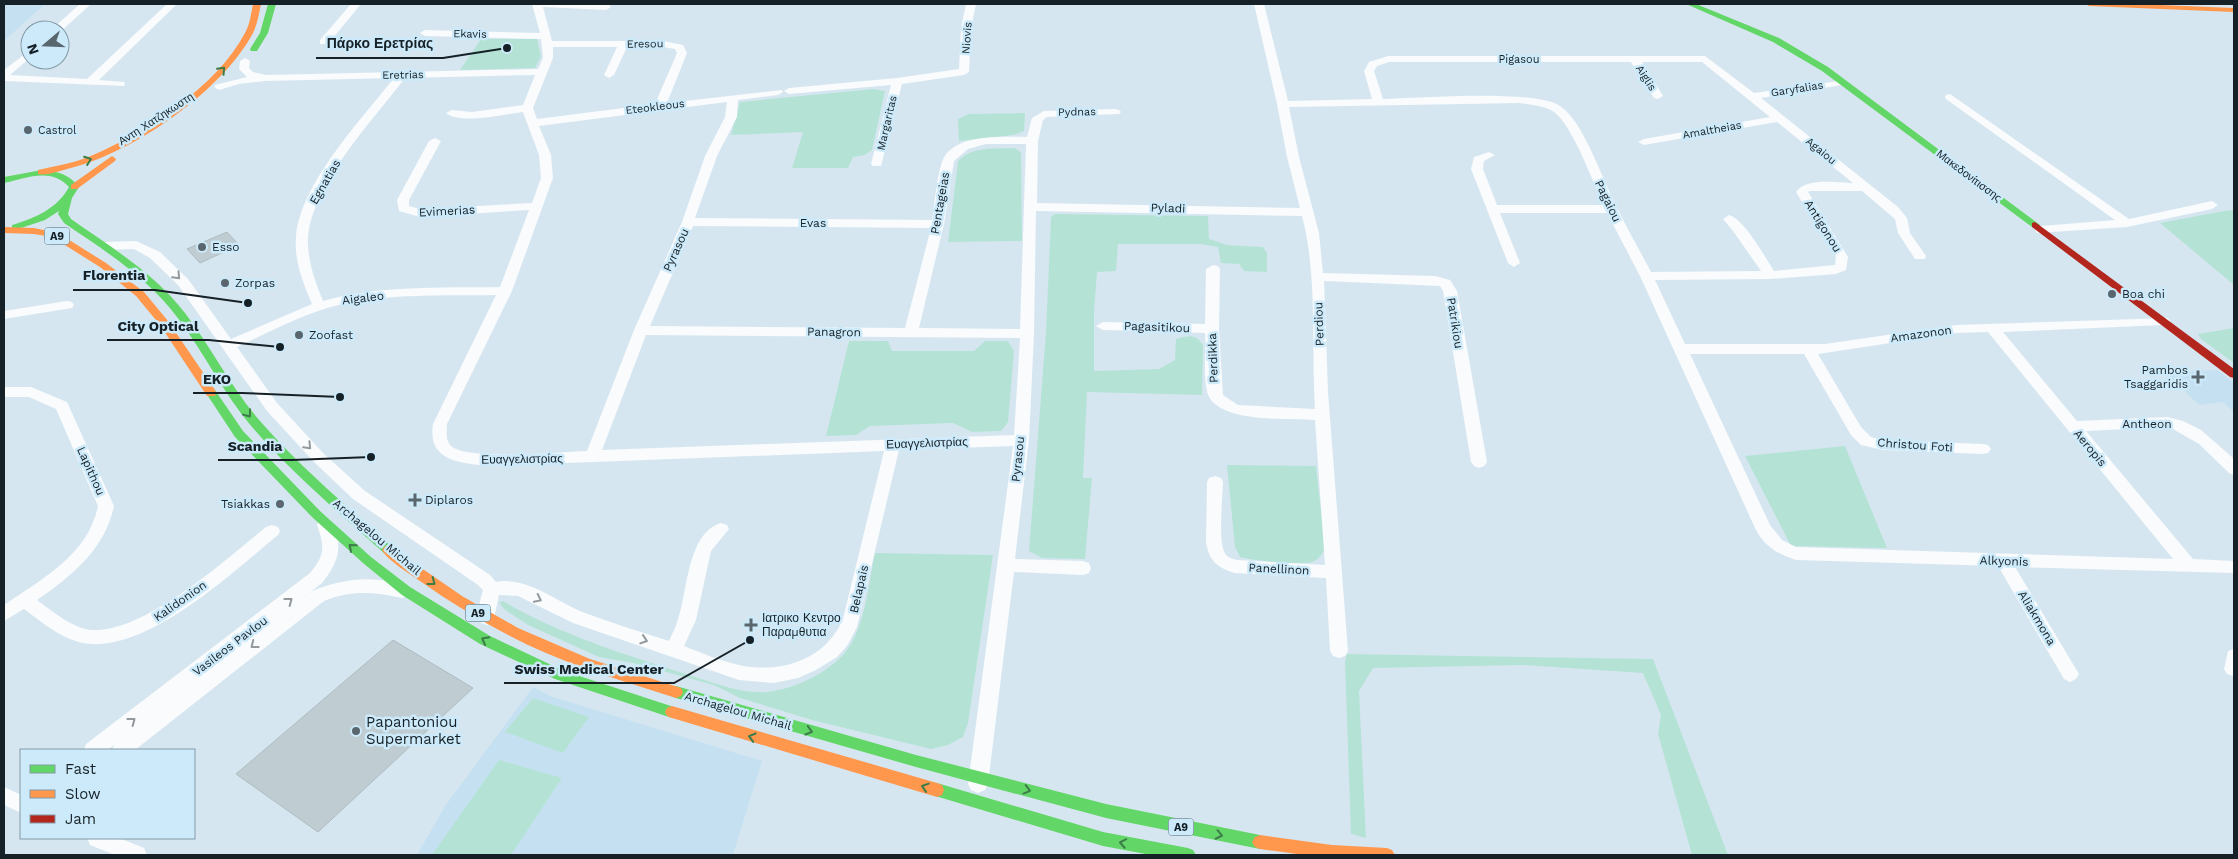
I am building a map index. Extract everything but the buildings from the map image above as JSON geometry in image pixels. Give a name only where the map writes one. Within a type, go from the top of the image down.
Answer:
[{"type":"main road","name":"Αντη Χατζηκωστη","points":[[41,172],[97,156],[147,128],[196,93],[217,75],[241,45],[249,33],[257,4]]},
{"type":"main road","name":"Αντη Χατζηκωστη","points":[[74,187],[126,150],[192,109],[219,87],[245,61],[264,33],[272,4]]},
{"type":"main road","name":"Μακεδονίτισσης","points":[[1690,4],[1732,20],[1799,52],[2234,374]]},
{"type":"main road","points":[[1713,4],[1732,20]]},
{"type":"main road","points":[[2089,4],[2234,10]]},
{"type":"main road","points":[[4,174],[41,172],[65,176],[72,180],[74,187]]},
{"type":"main road","points":[[4,180],[25,174]]},
{"type":"main road","name":"A9","points":[[4,230],[34,220],[54,210],[68,198],[74,187]]},
{"type":"main road","name":"Archagelou Michail","points":[[68,198],[63,214],[67,221],[138,269],[166,297],[255,423],[305,475],[389,551],[456,600],[532,641],[580,660],[675,692],[916,761],[1106,811],[1241,840],[1332,852],[1387,855]]},
{"type":"main road","name":"Archagelou Michail","points":[[4,230],[34,230],[55,235],[103,266],[140,294],[164,324],[239,434],[324,521],[406,591],[485,640],[560,675],[649,706],[748,736],[887,774],[972,802],[1103,839],[1188,855]]},
{"type":"street","points":[[68,20],[86,4]]},
{"type":"street","points":[[89,82],[172,4]]},
{"type":"street","points":[[324,42],[356,4]]},
{"type":"street","points":[[452,113],[472,115],[527,108],[540,72],[548,58],[538,4],[606,7]]},
{"type":"street","name":"Niovis","points":[[964,72],[966,68],[966,28],[971,4]]},
{"type":"street","name":"Perdiou","points":[[1259,4],[1283,104],[1293,157],[1313,233],[1317,277],[1322,415],[1335,572],[1338,651]]},
{"type":"street","name":"Ekavis","points":[[426,33],[546,40]]},
{"type":"street","name":"Eresou","points":[[546,40],[669,44],[681,50],[682,53],[660,106]]},
{"type":"street","points":[[609,74],[623,44]]},
{"type":"street","name":"Pigasou","points":[[1378,102],[1369,71],[1373,64],[1388,59],[1705,59]]},
{"type":"street","name":"Agaiou","points":[[1705,59],[1898,213],[1904,233],[1920,256]]},
{"type":"street","name":"Aiglis","points":[[1635,60],[1658,96]]},
{"type":"street","name":"Eretrias","points":[[245,61],[244,69],[246,72],[266,78]]},
{"type":"street","points":[[4,76],[20,62]]},
{"type":"street","name":"Eretrias","points":[[219,87],[233,82],[266,78],[540,72]]},
{"type":"street","name":"Eteokleous","points":[[533,123],[784,91],[897,81],[964,72]]},
{"type":"street","name":"Egnatias","points":[[319,306],[304,270],[302,236],[305,220],[332,166],[402,75]]},
{"type":"street","points":[[4,76],[120,84]]},
{"type":"street","name":"Margaritas","points":[[877,164],[897,81]]},
{"type":"street","name":"Garyfalias","points":[[1753,96],[1842,82]]},
{"type":"street","name":"Pyrasou","points":[[592,458],[641,330],[688,222],[711,156],[731,117],[734,97]]},
{"type":"street","points":[[1950,97],[2127,222]]},
{"type":"street","name":"Pagaiou","points":[[1283,104],[1520,100],[1542,103],[1558,109],[1571,122],[1611,209],[1647,276],[1763,528],[1775,544]]},
{"type":"street","name":"Ευαγγελιστρίας","points":[[527,108],[546,162],[547,178],[505,291],[440,424],[437,434],[439,444],[446,451],[470,459],[490,460],[592,458],[1021,440]]},
{"type":"street","name":"Pydnas","points":[[1040,116],[1049,113],[1115,112]]},
{"type":"street","name":"Pyrasou","points":[[972,802],[980,777],[1021,440],[1027,334],[1032,141],[1036,121],[1040,116]]},
{"type":"street","name":"Amaltheias","points":[[1644,142],[1781,118]]},
{"type":"street","name":"Evimerias","points":[[435,141],[403,200],[403,208],[407,211],[537,206]]},
{"type":"street","name":"Pentageias","points":[[910,333],[938,224],[948,161],[953,153],[973,143],[1032,141]]},
{"type":"street","points":[[1489,155],[1478,159],[1477,169],[1514,263]]},
{"type":"street","name":"Antigonou","points":[[1770,275],[1827,272],[1841,267],[1842,257],[1804,197],[1802,190],[1811,187],[1866,186]]},
{"type":"street","points":[[2041,230],[2127,222],[2212,205]]},
{"type":"street","name":"Pyladi","points":[[1030,207],[1307,212]]},
{"type":"street","points":[[1492,209],[1611,209]]},
{"type":"street","points":[[1729,219],[1738,228],[1770,275]]},
{"type":"street","name":"Evas","points":[[688,222],[938,224]]},
{"type":"street","points":[[104,246],[136,245],[155,255],[178,276],[229,345],[272,408],[326,464],[359,494],[474,572],[492,589],[488,602],[487,618]]},
{"type":"street","name":"Perdikka","points":[[1213,269],[1214,391],[1221,403],[1238,410],[1322,415]]},
{"type":"street","points":[[1647,276],[1770,275]]},
{"type":"street","name":"Patrikiou","points":[[1317,277],[1434,280],[1445,283],[1450,291],[1479,462]]},
{"type":"street","name":"Aigaleo","points":[[229,345],[319,306],[353,298],[384,295],[505,291]]},
{"type":"street","points":[[4,316],[67,304]]},
{"type":"street","name":"Amazonon","points":[[1680,349],[1809,350],[1928,332],[2163,321]]},
{"type":"street","name":"Pagasitikou","points":[[1103,326],[1212,329]]},
{"type":"street","name":"Aeropis","points":[[1992,328],[2190,567]]},
{"type":"street","name":"Panagron","points":[[641,330],[1027,334]]},
{"type":"street","name":"Christou Foti","points":[[1809,350],[1856,431],[1866,441],[1882,445],[1983,449]]},
{"type":"street","name":"Lapithou","points":[[4,392],[31,392],[62,406],[106,506],[102,525],[90,546],[71,565],[4,614]]},
{"type":"street","name":"Antheon","points":[[2072,426],[2167,422],[2177,424],[2204,438],[2234,469]]},
{"type":"street","name":"Belapais","points":[[492,589],[501,587],[518,589],[566,612],[711,665],[746,675],[762,677],[780,675],[804,668],[822,659],[838,645],[852,619],[893,444]]},
{"type":"street","name":"Panellinon","points":[[1215,482],[1215,548],[1219,558],[1224,562],[1237,567],[1335,572]]},
{"type":"street","name":"Vasileos Pavlou","points":[[94,749],[316,578],[329,560],[332,544],[324,521]]},
{"type":"street","points":[[673,650],[686,620],[703,550],[712,536],[721,530]]},
{"type":"street","name":"Kalidonion","points":[[24,600],[72,632],[91,637],[114,635],[144,625],[168,611],[272,531]]},
{"type":"street","name":"Alkyonis","points":[[1775,544],[1786,551],[1796,554],[2234,567]]},
{"type":"street","name":"Aliakmona","points":[[2003,561],[2070,674]]},
{"type":"street","points":[[1006,565],[1084,568]]},
{"type":"street","name":"Vasileos Pavlou","points":[[121,749],[318,596],[340,588],[366,584],[406,591]]},
{"type":"street","points":[[4,796],[20,804]]},
{"type":"street","points":[[99,839],[130,854]]},
{"type":"shaded area","points":[[4,4],[45,4],[27,20],[20,20],[20,27],[4,41]]},
{"type":"shaded area","points":[[2217,370],[2234,383],[2234,412],[2223,402],[2199,405],[2166,373]]},
{"type":"shaded area","points":[[533,687],[553,697],[762,761],[733,855],[417,855],[445,806]]},
{"type":"green space","points":[[481,39],[537,39],[541,56],[535,68],[460,70]]},
{"type":"green space","points":[[873,89],[885,91],[872,150],[865,155],[853,157],[848,168],[792,168],[803,132],[731,135],[740,102]]},
{"type":"green space","points":[[1025,113],[1024,131],[1013,135],[959,141],[958,119],[969,114]]},
{"type":"green space","points":[[1015,148],[1021,153],[1022,241],[948,242],[958,161],[964,156],[977,151]]},
{"type":"green space","points":[[2234,210],[2234,285],[2160,223],[2224,211]]},
{"type":"green space","points":[[1055,214],[1208,216],[1209,239],[1227,245],[1263,247],[1267,253],[1267,272],[1244,271],[1239,264],[1221,263],[1218,247],[1201,244],[1118,244],[1116,271],[1097,272],[1094,312],[1094,371],[1159,369],[1175,360],[1176,339],[1188,336],[1194,337],[1203,345],[1202,395],[1087,392],[1083,478],[1092,478],[1085,559],[1042,558],[1029,551],[1046,332],[1051,217]]},
{"type":"green space","points":[[2234,328],[2234,363],[2201,339],[2198,334]]},
{"type":"green space","points":[[849,341],[888,341],[892,351],[974,351],[985,341],[1008,341],[1014,351],[1008,422],[1001,431],[972,432],[953,423],[870,426],[856,435],[826,436]]},
{"type":"green space","points":[[1845,446],[1887,548],[1791,546],[1745,456]]},
{"type":"green space","points":[[1227,465],[1316,466],[1325,548],[1321,555],[1312,562],[1296,563],[1240,557],[1235,547]]},
{"type":"green space","points":[[875,553],[993,555],[968,723],[963,737],[948,745],[931,749],[812,720],[740,698],[714,685],[633,663],[599,657],[528,625],[504,609],[499,602],[503,601],[546,624],[639,659],[726,687],[767,692],[787,688],[808,680],[834,663],[850,646],[861,621]]},
{"type":"green space","points":[[1347,654],[1653,659],[1728,855],[1692,855],[1658,734],[1661,715],[1643,673],[1523,665],[1373,668],[1359,691],[1366,838],[1351,834],[1345,662]]},
{"type":"green space","points":[[533,698],[589,717],[563,753],[505,732]]},
{"type":"green space","points":[[499,760],[562,778],[511,855],[432,855]]},
{"type":"traffic: fast","points":[[254,49],[264,33],[272,4]]},
{"type":"traffic: fast","points":[[1690,4],[1776,40],[1825,69],[2035,225]]},
{"type":"traffic: fast","points":[[4,180],[42,172],[60,175],[74,187],[64,202],[57,208],[41,218],[15,227]]},
{"type":"traffic: fast","points":[[68,199],[63,214],[67,221],[128,263],[169,300],[256,424],[304,473],[388,550]]},
{"type":"traffic: fast","points":[[211,393],[239,434],[316,514],[367,560],[406,591],[485,640],[560,675],[672,712]]},
{"type":"traffic: fast","points":[[676,692],[916,761],[1106,811],[1260,842]]},
{"type":"traffic: fast","points":[[937,790],[1103,839],[1188,855]]},
{"type":"traffic: slow","points":[[41,172],[96,157],[138,135],[182,106],[221,71],[237,52],[249,33],[257,4]]},
{"type":"traffic: slow","points":[[2089,4],[2234,10]]},
{"type":"traffic: slow","points":[[74,187],[112,159]]},
{"type":"traffic: slow","points":[[4,230],[34,231],[55,235],[103,265],[140,294],[164,323],[211,393]]},
{"type":"traffic: slow","points":[[388,550],[458,600],[514,632],[585,663],[676,692]]},
{"type":"traffic: slow","points":[[672,712],[937,790]]},
{"type":"traffic: slow","points":[[1260,842],[1332,852],[1387,855]]},
{"type":"traffic: jam","points":[[2035,225],[2234,374]]},
{"type":"place","name":"Πάρκο Ερετρίας","points":[[507,48]]},
{"type":"place","name":"Castrol","points":[[28,130]]},
{"type":"place","name":"Esso","points":[[202,247]]},
{"type":"place","name":"Zorpas","points":[[225,283]]},
{"type":"place","name":"Boa chi","points":[[2112,294]]},
{"type":"place","name":"Florentia","points":[[248,303]]},
{"type":"place","name":"Zoofast","points":[[299,335]]},
{"type":"place","name":"City Optical","points":[[280,347]]},
{"type":"place","name":"Pambos Tsaggaridis","points":[[2198,377]]},
{"type":"place","name":"EKO","points":[[340,397]]},
{"type":"place","name":"Scandia","points":[[371,457]]},
{"type":"place","name":"Diplaros","points":[[415,500]]},
{"type":"place","name":"Tsiakkas","points":[[280,504]]},
{"type":"place","name":"Ιατρικο Κεντρο Παραμθυτια","points":[[751,625]]},
{"type":"place","name":"Swiss Medical Center","points":[[750,640]]},
{"type":"place","name":"Papantoniou Supermarket","points":[[356,731]]}]
